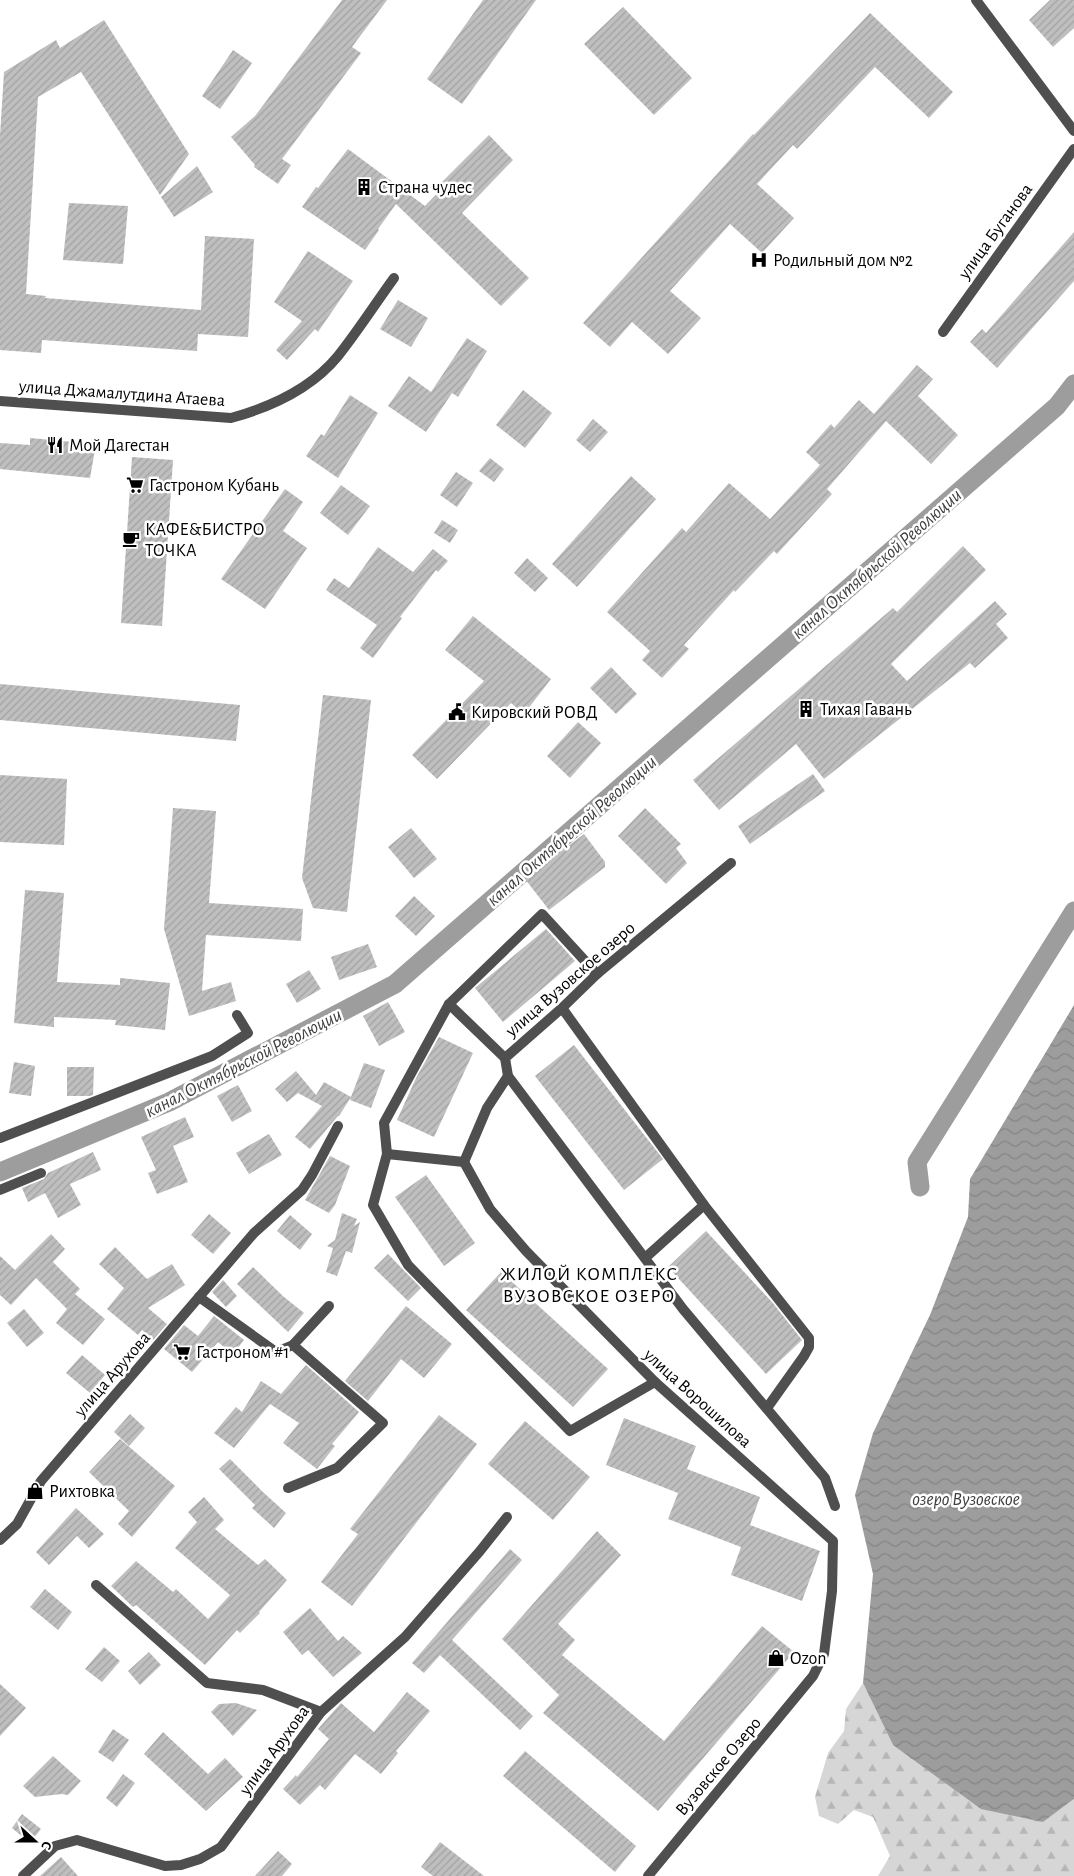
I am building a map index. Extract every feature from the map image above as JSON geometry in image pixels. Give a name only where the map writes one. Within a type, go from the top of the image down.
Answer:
[{"type":"street","points":[[976,0],[1074,131]]},
{"type":"street","name":"улица Буганова","points":[[943,332],[1074,150]]},
{"type":"street","name":"улица Джамалутдина Атаева","points":[[0,401],[231,418],[261,410],[289,396],[314,378],[337,356],[394,278]]},
{"type":"street","name":"улица Вузовское озеро","points":[[731,863],[597,974],[562,1008],[505,1058],[508,1076],[683,1308],[825,1478],[835,1506]]},
{"type":"street","points":[[597,974],[542,914],[450,1004],[384,1123],[387,1154],[373,1205],[408,1265],[570,1432],[654,1382]]},
{"type":"street","points":[[450,1004],[505,1058]]},
{"type":"street","points":[[562,1008],[704,1205],[809,1338],[809,1347],[804,1356],[768,1408]]},
{"type":"street","points":[[0,1138],[212,1056],[248,1033],[237,1015]]},
{"type":"street","points":[[387,1154],[464,1162],[487,1108],[508,1076]]},
{"type":"street","name":"улица Арухова","points":[[0,1540],[17,1524],[41,1481],[254,1233],[302,1190],[338,1126]]},
{"type":"street","name":"улица Ворошилова","points":[[464,1162],[490,1209],[520,1245],[654,1382],[833,1541],[832,1591],[824,1654],[813,1676]]},
{"type":"street","points":[[0,1190],[41,1173]]},
{"type":"street","points":[[645,1258],[704,1205]]},
{"type":"street","points":[[199,1297],[276,1352],[293,1345],[329,1306]]},
{"type":"street","points":[[288,1488],[337,1468],[382,1423],[293,1345]]},
{"type":"street","name":"улица Арухова","points":[[24,1876],[55,1846],[77,1840],[165,1866],[181,1866],[200,1859],[221,1847],[321,1712],[405,1637],[507,1517]]},
{"type":"street","points":[[96,1585],[207,1683],[263,1690],[321,1712]]},
{"type":"street","name":"Вузовское Озеро","points":[[648,1876],[813,1676]]},
{"type":"green space","points":[[863,1683],[893,1745],[1043,1822],[1074,1799],[1074,1876],[878,1876],[890,1856],[873,1817],[854,1810],[838,1824],[819,1816],[815,1797],[828,1753],[844,1731],[846,1709]]},
{"type":"water","name":"озеро Вузовское","points":[[1074,1005],[1074,1799],[1043,1822],[981,1809],[893,1745],[863,1683],[873,1574],[855,1495],[873,1433],[930,1315],[968,1217],[970,1179]]},
{"type":"building","points":[[342,0],[387,0],[352,47],[361,53],[282,159],[291,165],[278,184],[254,167],[255,165],[231,137],[255,116]]},
{"type":"building","points":[[483,0],[536,0],[462,104],[427,79]]},
{"type":"building","points":[[1050,0],[1074,0],[1074,28],[1053,47],[1029,20]]},
{"type":"building","points":[[623,7],[692,78],[654,115],[584,44]]},
{"type":"building","points":[[870,13],[953,92],[929,118],[875,67],[797,149],[793,145],[757,184],[794,218],[762,253],[730,224],[670,291],[701,318],[668,354],[632,322],[610,347],[583,323],[753,134]]},
{"type":"building","points":[[104,20],[189,154],[160,195],[81,72],[38,97],[26,294],[46,296],[45,298],[201,310],[205,236],[254,239],[248,337],[198,334],[197,351],[42,340],[41,353],[0,350],[0,136],[4,72],[56,40],[60,48]]},
{"type":"building","points":[[233,50],[252,63],[220,109],[202,96]]},
{"type":"building","points":[[489,135],[513,160],[462,213],[529,278],[501,306],[396,204],[365,250],[302,207],[348,149],[425,206],[445,185],[442,182]]},
{"type":"building","points":[[197,166],[213,192],[174,217],[161,197]]},
{"type":"building","points":[[69,203],[128,206],[123,264],[63,260]]},
{"type":"building","points":[[1074,232],[1074,281],[997,368],[970,342],[982,329],[986,333]]},
{"type":"building","points":[[308,251],[353,281],[318,332],[315,329],[287,360],[276,350],[302,321],[274,302]]},
{"type":"building","points":[[398,300],[428,318],[411,347],[380,329]]},
{"type":"building","points":[[467,338],[487,351],[458,397],[452,393],[426,432],[388,406],[409,376],[431,392]]},
{"type":"building","points":[[917,365],[933,379],[918,396],[958,435],[931,464],[886,421],[827,489],[832,494],[777,554],[774,551],[735,592],[734,590],[684,645],[689,649],[662,678],[642,660],[650,651],[607,612],[682,528],[686,532],[729,483],[770,519],[820,465],[806,452],[831,424],[834,428],[859,400],[874,414]]},
{"type":"building","points":[[523,390],[552,413],[525,448],[496,425]]},
{"type":"building","points":[[350,395],[378,413],[338,478],[306,456],[321,434],[324,436]]},
{"type":"building","points":[[593,419],[608,432],[590,452],[576,440]]},
{"type":"building","points":[[30,438],[96,444],[90,478],[0,469],[0,443],[30,445]]},
{"type":"building","points":[[132,457],[173,460],[162,626],[121,623]]},
{"type":"building","points":[[490,458],[504,469],[494,482],[479,471]]},
{"type":"building","points":[[456,472],[473,483],[457,507],[440,495]]},
{"type":"building","points":[[631,476],[656,499],[577,587],[552,564]]},
{"type":"building","points":[[341,485],[370,506],[348,535],[320,513]]},
{"type":"building","points":[[285,489],[303,502],[283,531],[307,548],[265,609],[221,579]]},
{"type":"building","points":[[442,520],[458,530],[450,543],[434,533]]},
{"type":"building","points":[[963,546],[986,570],[891,664],[907,681],[995,601],[1007,614],[996,624],[1008,638],[975,668],[970,663],[824,779],[796,744],[719,810],[693,780],[893,608],[897,612]]},
{"type":"building","points":[[378,547],[413,572],[433,549],[448,561],[438,572],[436,570],[400,617],[402,618],[373,658],[360,648],[377,625],[326,590],[334,578],[349,588]]},
{"type":"building","points":[[527,558],[548,578],[535,592],[514,573]]},
{"type":"building","points":[[473,616],[551,679],[524,714],[511,703],[437,779],[412,755],[484,681],[445,650]]},
{"type":"building","points":[[611,667],[637,694],[616,714],[590,688]]},
{"type":"building","points":[[0,684],[240,705],[236,741],[0,720]]},
{"type":"building","points":[[323,695],[371,700],[347,912],[313,908],[302,878]]},
{"type":"building","points":[[578,722],[601,743],[570,778],[547,756]]},
{"type":"building","points":[[813,774],[825,791],[750,844],[738,826]]},
{"type":"building","points":[[0,775],[67,779],[64,845],[0,842]]},
{"type":"building","points":[[173,808],[216,811],[209,903],[303,909],[301,941],[206,935],[202,991],[231,982],[236,1001],[189,1016],[164,929]]},
{"type":"building","points":[[645,808],[681,844],[676,848],[687,863],[666,884],[618,836]]},
{"type":"building","points":[[411,828],[437,859],[414,878],[388,847]]},
{"type":"building","points":[[584,834],[605,862],[605,867],[549,910],[525,879]]},
{"type":"building","points":[[25,890],[64,893],[57,982],[120,985],[120,978],[170,983],[165,1030],[115,1025],[116,1020],[54,1017],[54,1027],[14,1023]]},
{"type":"building","points":[[414,896],[435,916],[416,936],[395,916]]},
{"type":"building","points":[[546,929],[575,961],[503,1022],[475,988]]},
{"type":"building","points":[[368,944],[377,967],[339,980],[331,957]]},
{"type":"building","points":[[309,970],[321,989],[297,1003],[286,984]]},
{"type":"building","points":[[388,1002],[405,1032],[379,1046],[363,1016]]},
{"type":"building","points":[[439,1037],[473,1053],[434,1137],[397,1120],[416,1078]]},
{"type":"building","points":[[574,1045],[663,1159],[624,1190],[535,1076]]},
{"type":"building","points":[[14,1062],[35,1066],[31,1096],[9,1093]]},
{"type":"building","points":[[364,1063],[385,1070],[371,1108],[350,1100]]},
{"type":"building","points":[[67,1067],[94,1067],[93,1095],[67,1096]]},
{"type":"building","points":[[296,1071],[316,1095],[324,1082],[351,1097],[339,1116],[310,1149],[295,1137],[322,1106],[298,1093],[287,1102],[275,1089]]},
{"type":"building","points":[[238,1085],[252,1111],[232,1122],[217,1096]]},
{"type":"building","points":[[185,1117],[194,1137],[173,1146],[188,1182],[157,1194],[148,1173],[156,1170],[141,1137]]},
{"type":"building","points":[[269,1134],[282,1155],[249,1174],[236,1153]]},
{"type":"building","points":[[93,1152],[101,1170],[70,1184],[81,1205],[58,1218],[45,1193],[28,1202],[22,1188],[44,1179],[48,1173]]},
{"type":"building","points":[[330,1156],[350,1166],[335,1205],[329,1213],[305,1200]]},
{"type":"building","points":[[426,1175],[475,1243],[444,1266],[395,1197]]},
{"type":"building","points":[[342,1213],[357,1219],[354,1226],[360,1222],[352,1253],[346,1251],[337,1276],[326,1272],[333,1248],[327,1246],[335,1240]]},
{"type":"building","points":[[209,1214],[231,1233],[213,1254],[191,1235]]},
{"type":"building","points":[[290,1215],[312,1234],[300,1250],[277,1231]]},
{"type":"building","points":[[706,1231],[772,1302],[802,1340],[766,1374],[668,1267]]},
{"type":"building","points":[[51,1234],[65,1249],[53,1262],[80,1289],[75,1294],[105,1319],[83,1345],[56,1323],[67,1309],[36,1278],[11,1305],[0,1295],[0,1256],[15,1270]]},
{"type":"building","points":[[115,1247],[147,1279],[172,1264],[185,1285],[148,1308],[167,1324],[153,1340],[142,1330],[138,1335],[107,1309],[124,1288],[99,1264]]},
{"type":"building","points":[[388,1254],[421,1288],[408,1301],[374,1268]]},
{"type":"building","points":[[253,1267],[284,1297],[304,1313],[288,1332],[237,1284]]},
{"type":"building","points":[[501,1272],[608,1369],[573,1407],[466,1310]]},
{"type":"building","points":[[223,1280],[237,1296],[226,1307],[212,1292]]},
{"type":"building","points":[[406,1306],[452,1344],[424,1378],[401,1359],[368,1401],[345,1381]]},
{"type":"building","points":[[24,1309],[44,1333],[27,1347],[7,1323]]},
{"type":"building","points":[[214,1316],[244,1340],[233,1354],[218,1342],[192,1372],[164,1349],[184,1325],[198,1336]]},
{"type":"building","points":[[82,1355],[105,1375],[90,1393],[66,1373]]},
{"type":"building","points":[[306,1365],[359,1412],[332,1444],[335,1446],[317,1469],[283,1443],[299,1423],[270,1404],[234,1448],[214,1433],[236,1407],[242,1412],[261,1381],[281,1394]]},
{"type":"building","points":[[130,1414],[145,1428],[129,1446],[114,1432]]},
{"type":"building","points":[[439,1415],[477,1444],[352,1606],[321,1582],[358,1534],[350,1529]]},
{"type":"building","points":[[624,1418],[696,1446],[687,1469],[760,1497],[750,1525],[820,1551],[802,1601],[731,1575],[741,1547],[668,1519],[678,1493],[606,1465]]},
{"type":"building","points":[[525,1421],[590,1477],[553,1520],[488,1464]]},
{"type":"building","points":[[120,1439],[175,1486],[132,1537],[118,1524],[129,1511],[89,1472]]},
{"type":"building","points":[[230,1459],[286,1513],[274,1528],[252,1508],[255,1505],[219,1469]]},
{"type":"building","points":[[204,1497],[224,1520],[215,1529],[258,1565],[265,1559],[287,1580],[260,1613],[240,1633],[237,1630],[205,1665],[136,1605],[133,1607],[111,1586],[136,1561],[173,1592],[176,1589],[208,1619],[230,1595],[175,1548],[197,1522],[188,1512]]},
{"type":"building","points":[[76,1508],[104,1534],[89,1548],[77,1536],[49,1565],[36,1552]]},
{"type":"building","points":[[597,1531],[621,1555],[558,1624],[575,1640],[562,1655],[664,1741],[762,1626],[794,1652],[658,1811],[543,1713],[559,1695],[502,1639]]},
{"type":"building","points":[[510,1549],[522,1560],[452,1640],[533,1716],[520,1730],[440,1655],[424,1673],[412,1663]]},
{"type":"building","points":[[45,1589],[72,1612],[58,1630],[30,1607]]},
{"type":"building","points":[[310,1608],[338,1641],[343,1636],[362,1653],[333,1677],[308,1650],[302,1655],[283,1632]]},
{"type":"building","points":[[104,1647],[120,1661],[102,1682],[85,1669]]},
{"type":"building","points":[[149,1652],[161,1665],[140,1685],[128,1671]]},
{"type":"building","points":[[0,1684],[26,1708],[0,1736]]},
{"type":"building","points":[[407,1692],[430,1711],[396,1751],[398,1753],[381,1774],[355,1754],[325,1790],[320,1785],[300,1805],[283,1789],[296,1775],[297,1777],[329,1739],[318,1729],[341,1703],[374,1732]]},
{"type":"building","points":[[236,1703],[257,1710],[233,1736],[211,1712],[219,1704]]},
{"type":"building","points":[[113,1729],[129,1740],[113,1762],[98,1752]]},
{"type":"building","points":[[163,1732],[208,1774],[225,1758],[243,1777],[206,1811],[144,1754]]},
{"type":"building","points":[[525,1751],[636,1846],[615,1872],[503,1776]]},
{"type":"building","points":[[53,1756],[81,1781],[68,1795],[35,1797],[23,1786]]},
{"type":"building","points":[[123,1774],[135,1783],[117,1807],[106,1798]]},
{"type":"building","points":[[22,1814],[41,1829],[30,1843],[12,1828]]},
{"type":"building","points":[[440,1842],[484,1876],[433,1876],[421,1867]]},
{"type":"building","points":[[278,1851],[292,1864],[282,1876],[255,1876]]},
{"type":"building","points":[[61,1857],[78,1876],[40,1876]]},
{"type":"waterway","name":"канал Октябрьской Революции","points":[[0,1172],[169,1102],[395,984],[1057,406],[1074,384]]},
{"type":"waterway","points":[[920,1187],[917,1162],[1074,911]]},
{"type":"place","name":"Страна чудес","points":[[364,187]]},
{"type":"place","name":"Родильный дом №2","points":[[759,260]]},
{"type":"place","name":"Мой Дагестан","points":[[55,445]]},
{"type":"place","name":"Гастроном Кубань","points":[[135,485]]},
{"type":"place","name":"КАФЕ&БИСТРО ТОЧКА","points":[[131,539]]},
{"type":"place","name":"Тихая Гавань","points":[[806,709]]},
{"type":"place","name":"Кировский РОВД","points":[[457,712]]},
{"type":"place","name":"Гастроном #1","points":[[182,1352]]},
{"type":"place","name":"Рихтовка","points":[[35,1491]]},
{"type":"place","name":"Ozon","points":[[776,1658]]},
{"type":"district","name":"ЖИЛОЙ КОМПЛЕКС ВУЗОВСКОЕ ОЗЕРО","points":[[589,1284]]}]
